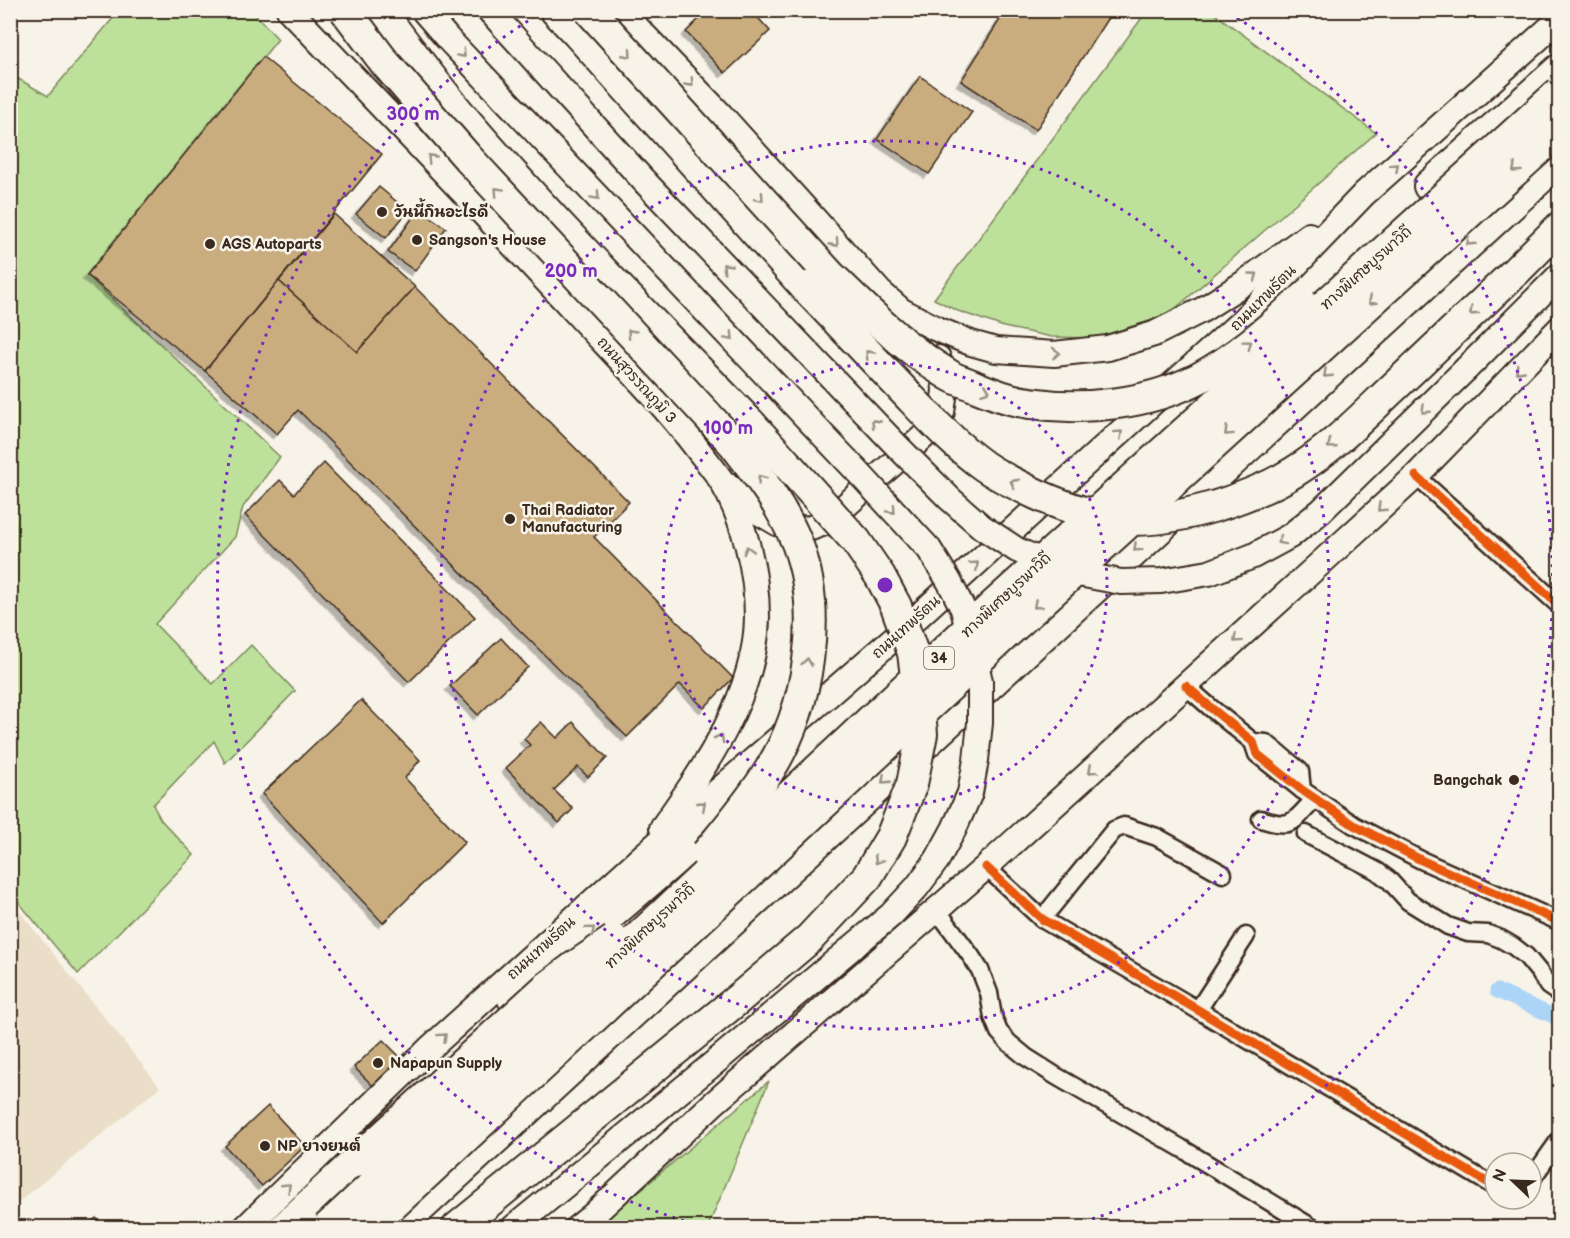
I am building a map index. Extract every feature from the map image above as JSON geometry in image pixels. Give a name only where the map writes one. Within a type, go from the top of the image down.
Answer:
[{"type":"highway","points":[[284,1227],[546,988],[621,935],[672,891],[717,841],[769,771],[782,748],[795,718],[804,684],[810,634],[810,599],[806,572],[797,544],[787,520],[771,494],[734,444],[460,150],[385,63],[345,10]]},
{"type":"highway","points":[[380,10],[417,61],[521,182],[751,424],[856,541],[880,576],[896,606],[913,653],[922,734],[912,784],[891,837],[860,885],[809,939],[457,1227]]},
{"type":"highway","points":[[555,10],[805,287],[945,434],[985,467],[1018,486],[1057,504],[1088,514],[1119,520],[1151,520],[1186,514],[1264,489],[1296,471],[1331,445],[1367,413],[1560,226]]},
{"type":"highway","points":[[589,10],[831,276],[905,345],[950,376],[988,392],[1029,403],[1066,406],[1099,405],[1132,400],[1173,389],[1228,360],[1287,312],[1560,69]]},
{"type":"highway","name":"34","points":[[319,1227],[1560,91]]},
{"type":"highway","name":"ทางพิเศษบูรพาวิถี","points":[[327,1227],[994,605],[1560,91]]},
{"type":"highway","name":"ทางพิเศษบูรพาวิถี","points":[[368,1227],[1008,632],[1560,130]]},
{"type":"highway","points":[[398,1227],[1560,160]]},
{"type":"main road","name":"ถนนสุวรรณภูมิ 3","points":[[289,10],[476,204],[664,408],[721,480],[741,522],[752,563],[756,593],[757,620],[752,659],[740,697],[721,736],[698,776],[642,857]]},
{"type":"main road","points":[[423,10],[472,65],[929,549],[963,609],[980,681],[980,723],[970,793],[937,860],[917,886],[891,915],[513,1227]]},
{"type":"main road","points":[[489,10],[645,182],[950,499],[982,527],[1017,550],[1068,572],[1120,582],[1161,581],[1209,573],[1253,556],[1290,536],[1321,511],[1560,275]]},
{"type":"main road","points":[[620,10],[720,114],[880,292],[903,310],[938,329],[971,343],[996,350],[1054,354],[1107,348],[1154,334],[1202,310],[1244,283],[1364,194]]},
{"type":"main road","name":"ถนนเทพรัตน","points":[[245,1227],[423,1056],[642,857],[902,631],[1241,322],[1364,194],[1560,19]]},
{"type":"main road","points":[[721,480],[760,513],[779,524],[808,529],[827,522],[923,437],[942,412],[945,391],[944,375],[939,359],[903,310]]},
{"type":"main road","points":[[589,1224],[714,1103],[986,867],[1416,476],[1560,327]]},
{"type":"street","points":[[1416,476],[1560,606]]},
{"type":"street","points":[[1186,686],[1252,742],[1257,754],[1354,825],[1421,860],[1560,922]]},
{"type":"street","points":[[1261,819],[1286,825],[1293,822],[1309,794]]},
{"type":"street","points":[[1042,919],[1114,830],[1124,826],[1157,837],[1223,874]]},
{"type":"street","points":[[1306,834],[1377,871],[1389,880],[1408,901],[1448,926],[1468,933],[1488,934],[1513,946],[1526,956],[1548,986],[1560,994]]},
{"type":"street","points":[[986,867],[1042,919],[1483,1180]]},
{"type":"street","points":[[937,910],[980,970],[989,993],[993,1017],[999,1032],[1009,1043],[1056,1076],[1313,1227]]},
{"type":"street","points":[[1198,1010],[1246,936]]},
{"type":"street","points":[[1543,1163],[1560,1139]]},
{"type":"shaded area","points":[[11,901],[160,1087],[10,1208]]},
{"type":"green space","points":[[119,11],[252,11],[278,39],[87,275],[280,457],[243,507],[235,537],[155,624],[213,684],[251,645],[295,691],[225,763],[214,741],[153,805],[161,820],[194,855],[78,974],[11,893],[10,74],[48,96]]},
{"type":"green space","points":[[1147,11],[1211,11],[1376,133],[1168,315],[1095,338],[1052,337],[1004,327],[958,311],[934,299]]},
{"type":"green space","points":[[769,1081],[708,1227],[608,1227],[604,1221]]},
{"type":"building","points":[[708,10],[751,10],[770,31],[725,73],[686,32]]},
{"type":"building","points":[[1006,10],[1113,10],[1036,130],[961,81]]},
{"type":"building","name":"AGS Autoparts","points":[[263,57],[382,154],[205,371],[87,275]]},
{"type":"building","points":[[920,76],[972,112],[929,174],[877,139]]},
{"type":"building","name":"วันนี้กินอะไรดี","points":[[379,187],[408,211],[386,238],[356,214]]},
{"type":"building","name":"Sangson's House","points":[[419,209],[446,228],[415,271],[388,252]]},
{"type":"building","points":[[334,214],[415,287],[357,352],[279,281]]},
{"type":"building","name":"Thai Radiator Manufacturing","points":[[279,281],[357,352],[415,287],[629,502],[594,537],[733,678],[704,708],[680,684],[627,737],[298,410],[277,434],[205,371]]},
{"type":"building","points":[[324,463],[475,617],[409,682],[245,515],[280,480],[294,494]]},
{"type":"building","points":[[501,638],[528,667],[478,715],[450,686]]},
{"type":"building","points":[[361,700],[420,760],[405,778],[465,842],[383,923],[262,794]]},
{"type":"building","points":[[541,722],[557,738],[573,722],[607,758],[588,777],[578,767],[554,790],[573,809],[559,823],[506,768],[530,745],[524,739]]},
{"type":"building","name":"Napapun Supply","points":[[383,1040],[402,1059],[374,1087],[354,1067]]},
{"type":"building","name":"NP ยางยนต์","points":[[268,1106],[305,1146],[262,1186],[225,1146]]},
{"type":"building","points":[[96,1218],[105,1228],[85,1228]]},
{"type":"waterway","points":[[1497,991],[1560,1019]]},
{"type":"cycle path","points":[[1416,476],[1560,606]]},
{"type":"cycle path","points":[[1186,686],[1253,742],[1257,754],[1302,790],[1354,825],[1421,860],[1560,922]]},
{"type":"cycle path","points":[[986,867],[1042,919],[1483,1180]]},
{"type":"place","name":"วันนี้กินอะไรดี","points":[[382,212]]},
{"type":"place","name":"Sangson's House","points":[[417,240]]},
{"type":"place","name":"AGS Autoparts","points":[[210,244]]},
{"type":"place","name":"Thai Radiator Manufacturing","points":[[510,519]]},
{"type":"place","name":"Bangchak","points":[[1514,780]]},
{"type":"place","name":"Napapun Supply","points":[[378,1063]]},
{"type":"place","name":"NP ยางยนต์","points":[[265,1146]]}]
